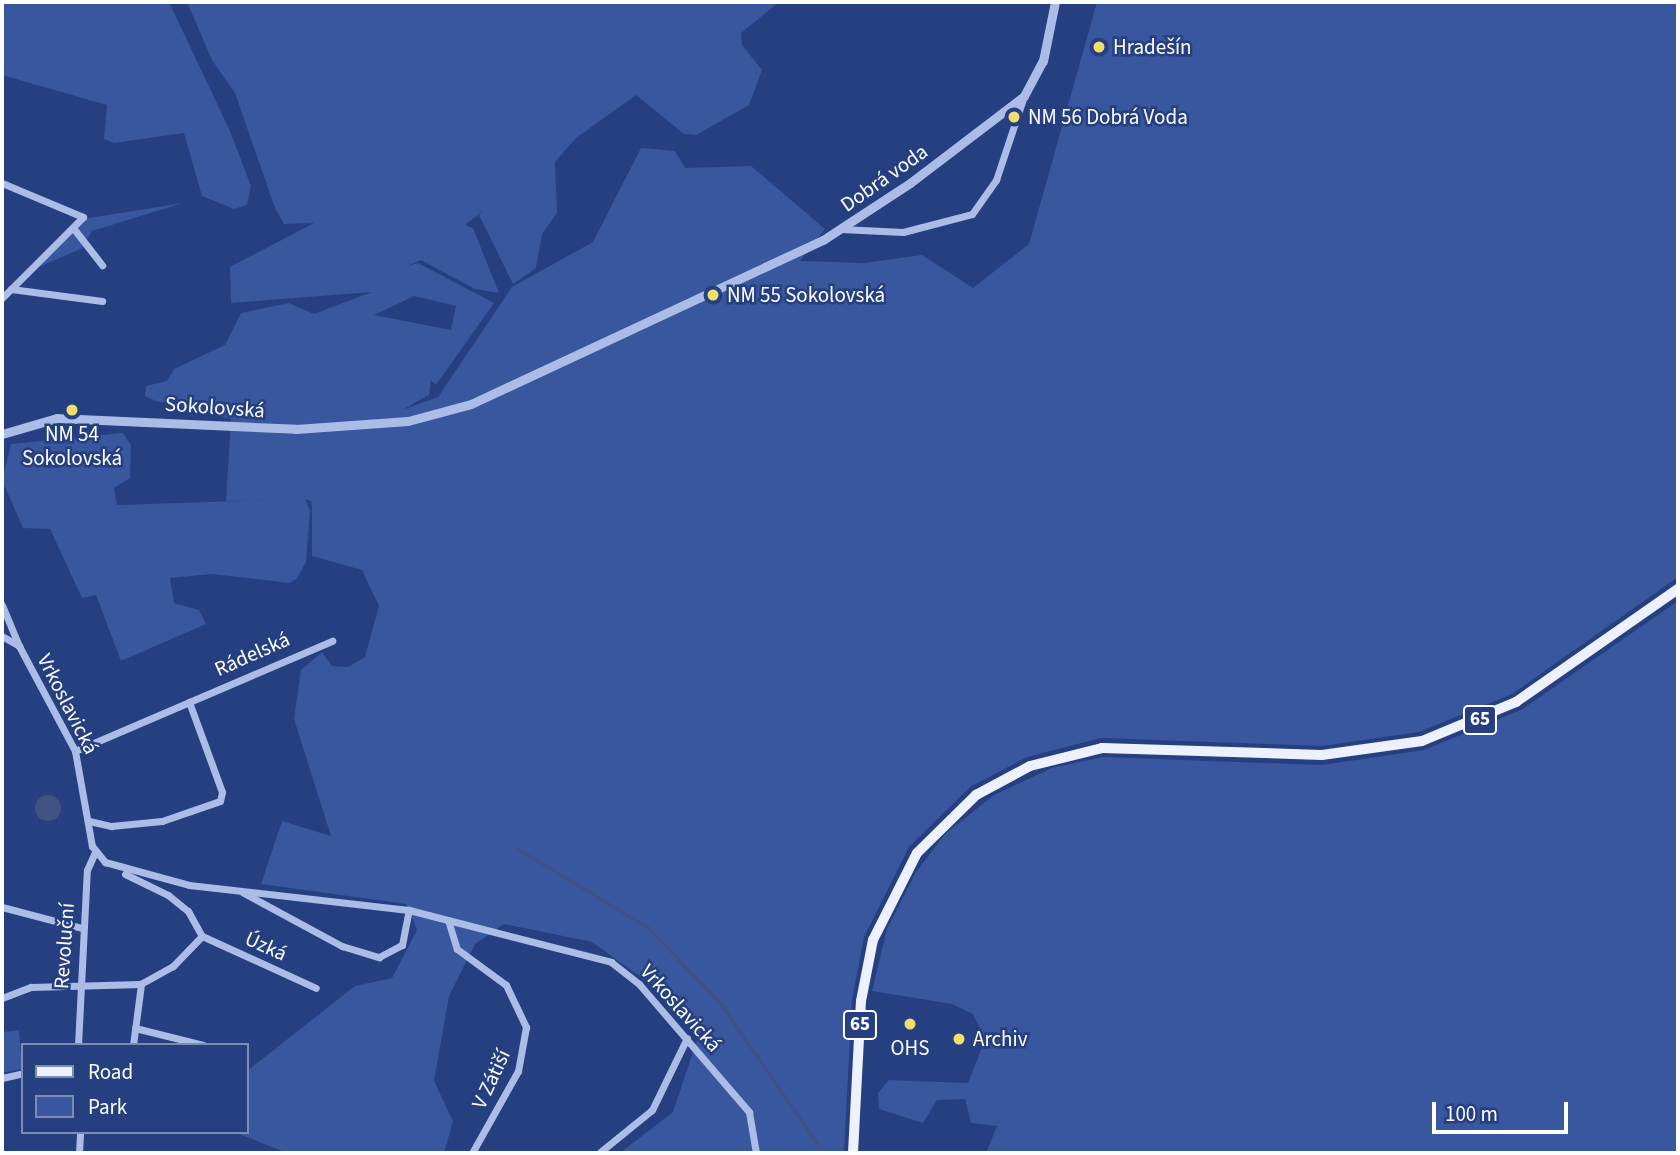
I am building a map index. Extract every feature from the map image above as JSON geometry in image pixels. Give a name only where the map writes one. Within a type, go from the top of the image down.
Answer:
[{"type":"main road","name":"65","points":[[853,1153],[864,978],[888,902],[917,853],[950,816],[1030,766],[1117,747],[1322,755],[1422,741],[1516,702],[1678,589]]},
{"type":"street","name":"Dobrá voda","points":[[841,229],[904,232],[972,214],[996,180],[1051,25],[1055,2]]},
{"type":"street","name":"Dobrá voda","points":[[841,229],[1024,96]]},
{"type":"street","points":[[2,183],[83,217],[74,229],[2,298]]},
{"type":"street","points":[[74,229],[102,265]]},
{"type":"street","name":"Sokolovská","points":[[2,434],[57,418],[244,430],[428,417],[471,404],[841,229]]},
{"type":"street","points":[[11,289],[102,301]]},
{"type":"street","points":[[2,605],[19,646]]},
{"type":"street","name":"Vrkoslavická","points":[[2,636],[19,646],[75,751],[95,852],[119,869],[242,891],[409,910],[611,962],[687,1038],[749,1112],[756,1153]]},
{"type":"street","name":"Rádelská","points":[[75,751],[332,641]]},
{"type":"street","points":[[89,821],[143,824],[220,801],[222,792],[189,702]]},
{"type":"street","name":"Revoluční","points":[[78,1043],[78,982],[87,870],[95,852]]},
{"type":"street","points":[[2,998],[31,987],[78,982],[141,984],[173,966],[202,936],[188,911],[168,895],[119,869]]},
{"type":"street","name":"Vrkoslavická","points":[[242,891],[342,946],[379,957],[402,945],[409,910]]},
{"type":"street","points":[[2,907],[82,928]]},
{"type":"street","name":"V Zátiší","points":[[448,920],[457,949],[506,985],[526,1027],[518,1071],[472,1153]]},
{"type":"street","name":"Úzká","points":[[202,936],[316,988]]},
{"type":"street","points":[[133,1043],[141,984]]},
{"type":"street","points":[[135,1028],[195,1043]]},
{"type":"street","points":[[599,1153],[652,1110],[687,1038]]},
{"type":"street","points":[[2,1078],[21,1073]]},
{"type":"street","points":[[79,1153],[81,1134]]},
{"type":"green space","points":[[2,2],[169,2],[230,131],[251,186],[247,205],[234,209],[202,196],[184,133],[114,143],[104,139],[107,105],[2,75]]},
{"type":"green space","points":[[187,2],[779,2],[741,33],[742,45],[762,70],[749,105],[696,135],[684,134],[636,95],[576,138],[555,162],[557,213],[542,234],[536,268],[513,284],[479,215],[484,210],[465,225],[473,228],[499,293],[475,289],[421,260],[407,266],[418,263],[494,303],[436,385],[431,380],[429,395],[402,410],[438,397],[512,287],[593,242],[641,148],[675,151],[685,168],[751,166],[825,229],[800,261],[864,263],[922,255],[973,288],[1029,244],[1097,2],[1678,2],[1678,577],[1512,694],[1419,732],[1322,746],[1101,738],[1027,757],[970,787],[909,847],[864,937],[852,1000],[844,1153],[620,1153],[673,1112],[698,1037],[666,995],[592,942],[504,924],[475,944],[449,996],[434,1081],[453,1121],[444,1153],[287,1153],[239,1134],[248,1134],[248,1070],[355,986],[392,978],[417,930],[406,904],[261,884],[282,821],[331,836],[294,719],[301,670],[322,652],[332,666],[348,667],[365,657],[379,606],[362,570],[312,556],[312,506],[311,501],[305,499],[310,511],[306,562],[297,578],[290,583],[212,574],[170,578],[174,603],[199,610],[206,624],[121,661],[96,595],[82,598],[50,529],[23,528],[2,480],[11,444],[123,433],[131,445],[130,478],[114,488],[117,505],[275,500],[226,501],[231,419],[145,396],[146,386],[167,381],[174,369],[225,345],[241,313],[289,303],[314,314],[372,292],[231,303],[230,267],[314,223],[284,224],[275,208],[235,93],[212,60]],"holes":[[[414,296],[456,306],[451,330],[374,315]]]},
{"type":"green space","points":[[183,203],[92,231],[81,249],[36,268],[2,303],[83,219]]},
{"type":"green space","points":[[1678,601],[1678,1153],[986,1153],[997,1126],[971,1123],[965,1099],[937,1100],[923,1123],[879,1109],[878,1093],[889,1080],[968,1083],[985,1040],[973,1014],[952,1004],[872,991],[887,929],[916,872],[945,834],[994,795],[1052,768],[1103,757],[1322,765],[1424,750],[1521,710]]},
{"type":"green space","points":[[2,1021],[3,1032],[19,1030],[21,1069],[2,1073]]},
{"type":"shaded area","points":[[48,795],[57,799],[61,808],[57,817],[48,821],[39,817],[35,808],[39,799]]},
{"type":"waterway","points":[[517,848],[649,928],[721,1004],[824,1153]]},
{"type":"place","name":"Hradešín","points":[[1099,47]]},
{"type":"place","name":"NM 56 Dobrá Voda","points":[[1014,117]]},
{"type":"place","name":"NM 55 Sokolovská","points":[[713,295]]},
{"type":"place","name":"NM 54 Sokolovská","points":[[72,410]]},
{"type":"place","name":"OHS","points":[[910,1024]]},
{"type":"place","name":"Archiv","points":[[959,1039]]}]
